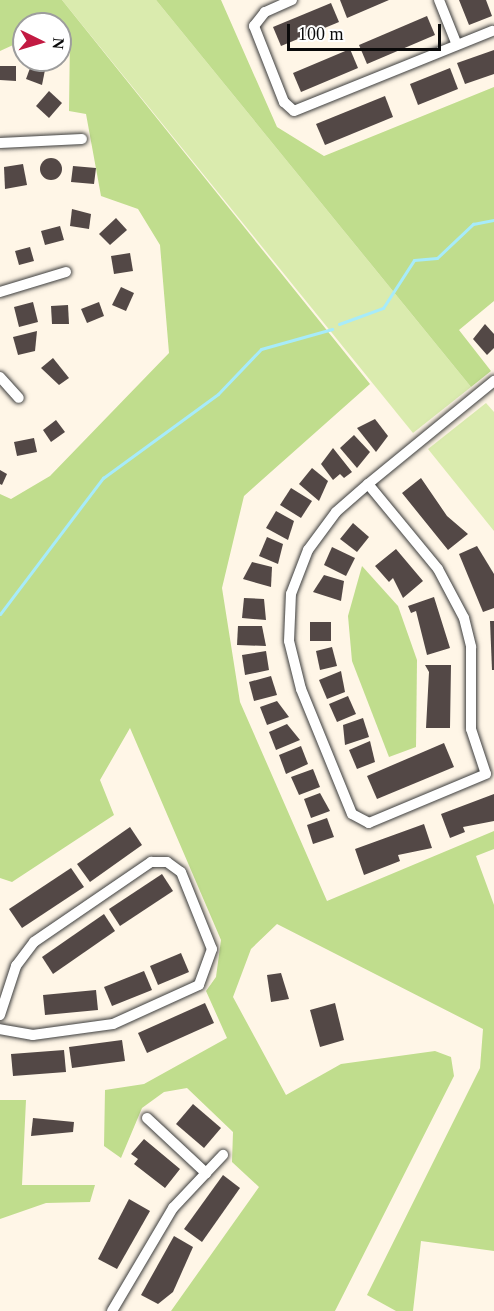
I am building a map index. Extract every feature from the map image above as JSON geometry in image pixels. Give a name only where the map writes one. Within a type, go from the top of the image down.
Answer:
[{"type":"street","points":[[292,0],[265,12],[254,26],[284,102],[294,111],[492,31]]},
{"type":"street","points":[[439,0],[457,45]]},
{"type":"street","points":[[0,143],[82,140]]},
{"type":"street","points":[[0,292],[66,272]]},
{"type":"street","points":[[0,377],[19,398]]},
{"type":"street","points":[[369,484],[438,568],[464,618],[471,647],[471,729],[486,774],[369,823],[352,814],[301,689],[288,618],[308,550],[328,520],[369,484],[494,381]]},
{"type":"street","points":[[0,1015],[2,1001],[21,957],[34,942],[150,862],[167,862],[181,873],[212,949],[209,969],[199,985],[113,1024],[33,1035],[0,1029]]},
{"type":"street","points":[[147,1118],[206,1173]]},
{"type":"street","points":[[112,1311],[164,1222],[223,1155]]},
{"type":"green space","points":[[0,0],[62,0],[72,12],[12,12],[12,46],[0,51]]},
{"type":"green space","points":[[62,0],[156,0],[471,387],[413,433]]},
{"type":"green space","points":[[156,0],[221,0],[277,127],[324,156],[494,87],[494,301],[459,330],[491,371],[471,387]]},
{"type":"green space","points":[[72,12],[370,384],[244,496],[222,588],[240,702],[327,901],[494,831],[494,849],[476,856],[494,905],[494,1251],[421,1241],[413,1311],[396,1311],[367,1295],[480,1068],[483,1029],[277,924],[251,949],[233,997],[286,1095],[341,1064],[435,1051],[451,1057],[454,1076],[335,1311],[171,1311],[259,1187],[232,1162],[233,1132],[187,1088],[164,1092],[142,1108],[121,1158],[104,1146],[105,1090],[144,1084],[227,1038],[206,991],[216,977],[221,940],[130,728],[100,780],[114,815],[12,882],[0,878],[0,494],[11,499],[50,476],[169,353],[160,245],[138,209],[101,196],[86,114],[69,111],[70,72],[72,72]]},
{"type":"green space","points":[[486,403],[494,412],[494,531],[428,449]]},
{"type":"green space","points":[[362,566],[398,606],[417,660],[416,747],[389,757],[352,661],[348,616]]},
{"type":"green space","points":[[0,1100],[26,1100],[22,1185],[95,1185],[90,1202],[46,1203],[0,1219]]},
{"type":"building","points":[[340,0],[389,0],[347,18]]},
{"type":"building","points":[[459,0],[486,0],[492,16],[469,25]]},
{"type":"building","points":[[331,3],[339,22],[281,46],[273,27]]},
{"type":"building","points":[[427,16],[435,35],[367,64],[359,45]]},
{"type":"building","points":[[350,49],[358,68],[301,92],[293,73]]},
{"type":"building","points":[[494,50],[494,74],[465,84],[457,63]]},
{"type":"building","points":[[0,66],[12,66],[12,72],[16,72],[16,81],[0,80]]},
{"type":"building","points":[[450,68],[458,89],[418,105],[410,84]]},
{"type":"building","points":[[29,72],[45,72],[42,85],[26,79]]},
{"type":"building","points":[[49,91],[62,103],[49,118],[36,106]]},
{"type":"building","points":[[385,96],[393,117],[325,145],[316,124]]},
{"type":"building","points":[[51,158],[59,161],[62,169],[59,177],[51,180],[43,177],[40,169],[43,161]]},
{"type":"building","points":[[23,164],[27,185],[5,189],[4,167]]},
{"type":"building","points":[[73,166],[96,168],[94,184],[71,182]]},
{"type":"building","points":[[72,209],[91,214],[89,229],[70,226]]},
{"type":"building","points":[[116,218],[127,230],[110,245],[99,234]]},
{"type":"building","points":[[60,226],[64,240],[45,245],[41,231]]},
{"type":"building","points":[[30,247],[34,261],[19,265],[15,251]]},
{"type":"building","points":[[130,253],[133,271],[114,274],[111,256]]},
{"type":"building","points":[[121,287],[134,293],[126,311],[112,305]]},
{"type":"building","points":[[33,302],[38,322],[19,327],[14,307]]},
{"type":"building","points":[[99,302],[104,316],[87,323],[81,309]]},
{"type":"building","points":[[68,305],[69,324],[52,324],[51,306]]},
{"type":"building","points":[[485,324],[494,334],[494,348],[487,355],[473,339]]},
{"type":"building","points":[[37,331],[35,351],[18,355],[13,337]]},
{"type":"building","points":[[53,358],[69,378],[59,385],[41,368]]},
{"type":"building","points":[[375,419],[388,436],[376,452],[357,428]]},
{"type":"building","points":[[56,420],[65,432],[51,442],[43,430]]},
{"type":"building","points":[[354,435],[370,452],[357,468],[340,448]]},
{"type":"building","points":[[34,438],[37,452],[17,456],[14,442]]},
{"type":"building","points":[[333,448],[352,472],[344,478],[340,474],[333,480],[321,464]]},
{"type":"building","points":[[312,468],[328,481],[319,501],[299,484]]},
{"type":"building","points":[[0,470],[7,474],[2,485],[0,484]]},
{"type":"building","points":[[421,478],[447,516],[468,534],[448,550],[402,493]]},
{"type":"building","points":[[291,488],[312,501],[301,518],[280,505]]},
{"type":"building","points":[[276,511],[294,521],[288,540],[266,528]]},
{"type":"building","points":[[353,523],[369,537],[357,552],[340,539]]},
{"type":"building","points":[[267,537],[283,544],[278,564],[259,556]]},
{"type":"building","points":[[477,546],[494,574],[494,608],[483,612],[459,554]]},
{"type":"building","points":[[332,547],[355,558],[346,576],[324,565]]},
{"type":"building","points":[[396,549],[423,581],[403,598],[393,578],[389,582],[375,566]]},
{"type":"building","points":[[252,562],[272,567],[271,587],[243,579]]},
{"type":"building","points":[[324,575],[344,581],[341,601],[313,592]]},
{"type":"building","points":[[434,597],[450,648],[427,655],[416,611],[411,613],[408,606]]},
{"type":"building","points":[[244,598],[264,599],[266,620],[242,618]]},
{"type":"building","points":[[490,621],[494,621],[494,670],[492,670]]},
{"type":"building","points":[[310,622],[331,622],[331,641],[310,641]]},
{"type":"building","points":[[238,626],[262,626],[266,646],[237,645]]},
{"type":"building","points":[[332,647],[337,666],[320,670],[316,651]]},
{"type":"building","points":[[266,651],[269,670],[245,675],[242,655]]},
{"type":"building","points":[[425,665],[451,665],[450,728],[426,728],[429,672]]},
{"type":"building","points":[[341,671],[345,692],[327,699],[319,680]]},
{"type":"building","points":[[271,676],[277,695],[254,701],[249,682]]},
{"type":"building","points":[[348,696],[356,714],[337,722],[329,704]]},
{"type":"building","points":[[277,701],[289,717],[267,725],[260,707]]},
{"type":"building","points":[[363,718],[369,737],[345,745],[343,725]]},
{"type":"building","points":[[287,724],[300,740],[276,750],[269,732]]},
{"type":"building","points":[[370,741],[375,762],[357,769],[349,750]]},
{"type":"building","points":[[444,743],[454,767],[377,799],[367,776]]},
{"type":"building","points":[[301,746],[308,764],[286,774],[279,755]]},
{"type":"building","points":[[313,769],[320,787],[299,795],[291,777]]},
{"type":"building","points":[[320,793],[330,811],[311,818],[304,799]]},
{"type":"building","points":[[494,794],[494,821],[463,827],[465,832],[450,838],[441,814]]},
{"type":"building","points":[[327,818],[334,837],[313,844],[307,825]]},
{"type":"building","points":[[424,824],[432,848],[398,855],[400,861],[364,875],[355,849]]},
{"type":"building","points":[[130,827],[142,845],[90,882],[77,864]]},
{"type":"building","points":[[71,868],[84,887],[22,928],[9,909]]},
{"type":"building","points":[[162,874],[173,891],[120,926],[109,909]]},
{"type":"building","points":[[104,914],[115,931],[53,974],[42,957]]},
{"type":"building","points":[[181,953],[189,972],[158,985],[150,966]]},
{"type":"building","points":[[144,971],[152,990],[112,1006],[104,987]]},
{"type":"building","points":[[281,973],[289,999],[271,1002],[267,975]]},
{"type":"building","points":[[96,990],[98,1010],[45,1015],[43,995]]},
{"type":"building","points":[[205,1003],[214,1023],[147,1053],[138,1033]]},
{"type":"building","points":[[335,1003],[344,1040],[320,1047],[310,1010]]},
{"type":"building","points":[[122,1040],[125,1061],[72,1068],[69,1047]]},
{"type":"building","points":[[64,1050],[66,1072],[13,1076],[11,1054]]},
{"type":"building","points":[[193,1104],[221,1128],[204,1148],[176,1124]]},
{"type":"building","points":[[33,1118],[74,1122],[73,1132],[31,1136]]},
{"type":"building","points":[[144,1139],[180,1169],[165,1188],[134,1164],[138,1159],[131,1154]]},
{"type":"building","points":[[223,1175],[240,1188],[202,1242],[184,1229]]},
{"type":"building","points":[[129,1199],[150,1211],[117,1269],[98,1259]]},
{"type":"building","points":[[174,1236],[193,1247],[173,1292],[158,1304],[141,1295]]},
{"type":"waterway","points":[[339,324],[383,308],[414,260],[437,258],[473,224],[494,220]]},
{"type":"waterway","points":[[0,614],[103,478],[218,394],[261,349],[332,329]]}]
